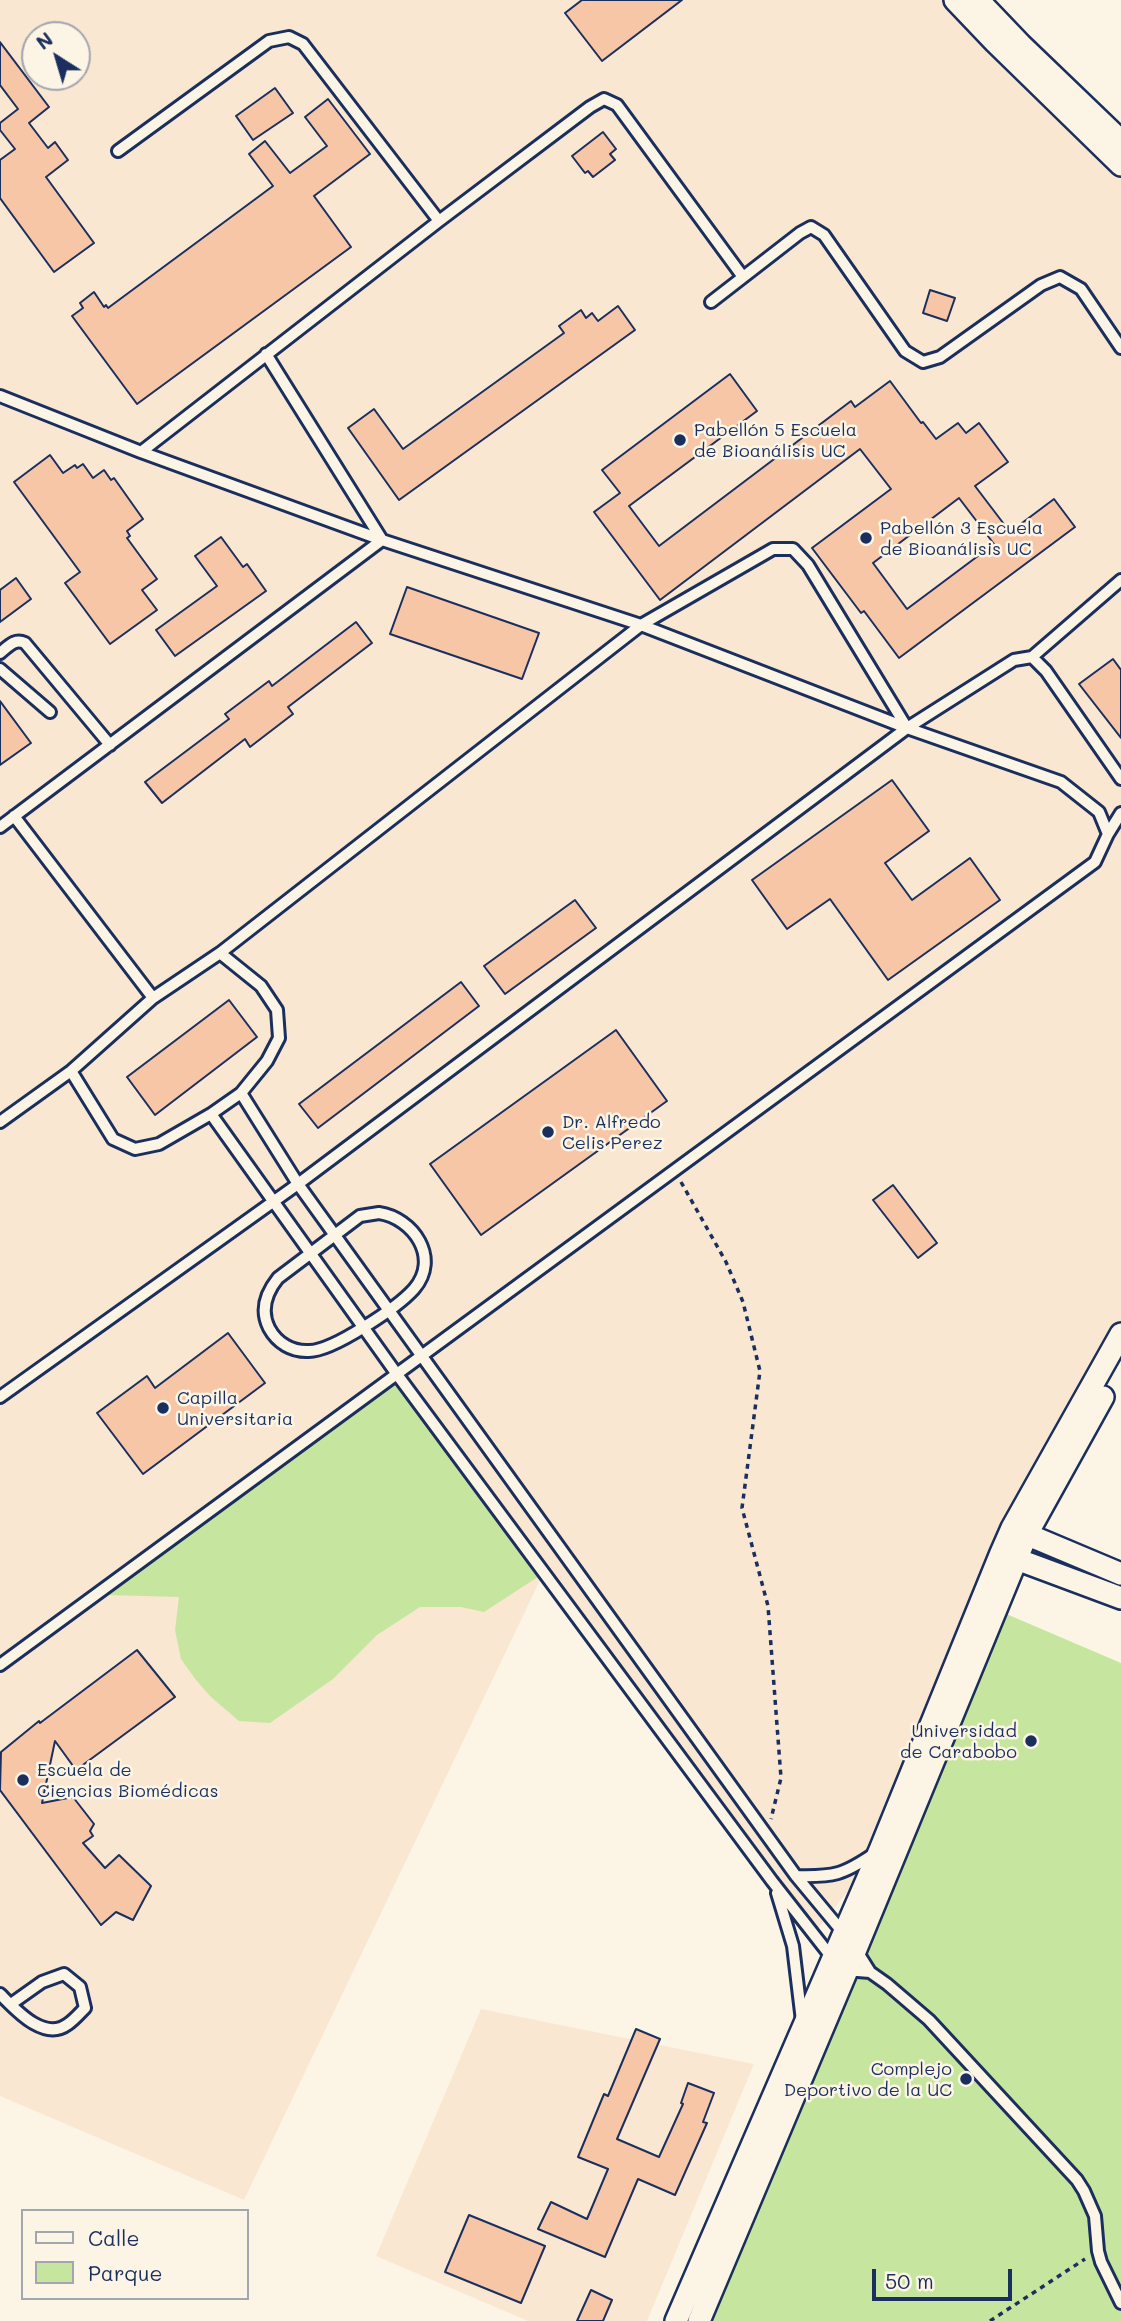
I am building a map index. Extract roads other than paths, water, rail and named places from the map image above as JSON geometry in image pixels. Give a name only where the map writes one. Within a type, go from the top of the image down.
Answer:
[{"type":"street","points":[[955,0],[1121,165]]},
{"type":"street","points":[[978,0],[1121,141]]},
{"type":"street","points":[[850,1942],[880,1850],[1020,1531],[1121,1334]]},
{"type":"street","points":[[1020,1531],[1121,1364]]},
{"type":"street","points":[[1020,1531],[1121,1574]]},
{"type":"street","points":[[1009,1556],[1121,1598]]},
{"type":"street","points":[[676,2321],[803,2028],[850,1942],[1009,1556]]},
{"type":"street","points":[[699,2321],[839,1964]]},
{"type":"lane","points":[[118,151],[269,41],[289,37],[303,44],[439,221]]},
{"type":"lane","points":[[141,452],[439,221],[604,99],[617,105],[743,277]]},
{"type":"lane","points":[[711,302],[811,227],[824,234],[905,351],[923,362],[940,357],[1041,285],[1060,277],[1081,289],[1121,348]]},
{"type":"lane","points":[[266,354],[382,540]]},
{"type":"lane","points":[[0,397],[382,540],[641,625],[907,727],[1061,782],[1099,812],[1108,834]]},
{"type":"lane","points":[[0,827],[382,540]]},
{"type":"lane","points":[[0,1122],[71,1071],[153,998],[220,953],[641,625],[773,548],[793,550],[808,565],[907,727]]},
{"type":"lane","points":[[0,1397],[298,1184],[907,727],[1014,660],[1032,656],[1121,580]]},
{"type":"lane","points":[[0,653],[19,640],[25,643],[110,745]]},
{"type":"lane","points":[[1032,656],[1046,671],[1121,779]]},
{"type":"lane","points":[[0,669],[50,712]]},
{"type":"lane","points":[[0,1665],[1095,862],[1121,813]]},
{"type":"lane","points":[[14,816],[153,998]]},
{"type":"lane","points":[[71,1071],[113,1139],[135,1149],[159,1144],[241,1093],[267,1061],[279,1038],[277,1010],[261,986],[220,953]]},
{"type":"lane","points":[[241,1093],[298,1184],[420,1356],[796,1876],[850,1942],[870,1972]]},
{"type":"lane","points":[[211,1114],[396,1373],[772,1881],[839,1964],[870,1972],[929,2020],[1077,2180],[1095,2216],[1098,2251],[1121,2303]]},
{"type":"lane","points":[[379,1213],[398,1218],[413,1230],[419,1238],[424,1259],[420,1280],[414,1289],[364,1327],[311,1352],[289,1348],[272,1334],[265,1314],[267,1295],[278,1278],[311,1253],[360,1216],[379,1213]]},
{"type":"lane","points":[[796,1876],[828,1877],[858,1864],[880,1850]]},
{"type":"lane","points":[[772,1881],[787,1919],[793,1945],[803,2028]]},
{"type":"lane","points":[[0,1994],[26,2018],[44,2029],[66,2026],[85,2008],[80,1987],[64,1974],[42,1982],[11,2004]]},
{"type":"place","name":"Pabellón 5 Escuela de Bioanálisis UC","points":[[680,440]]},
{"type":"place","name":"Pabellón 3 Escuela de Bioanálisis UC","points":[[866,538]]},
{"type":"place","name":"Dr. Alfredo Celis Perez","points":[[548,1132]]},
{"type":"place","name":"Capilla Universitaria","points":[[163,1408]]},
{"type":"place","name":"Universidad de Carabobo","points":[[1031,1741]]},
{"type":"place","name":"Escuela de Ciencias Biomédicas","points":[[23,1780]]},
{"type":"place","name":"Complejo Deportivo de la UC","points":[[966,2079]]}]
